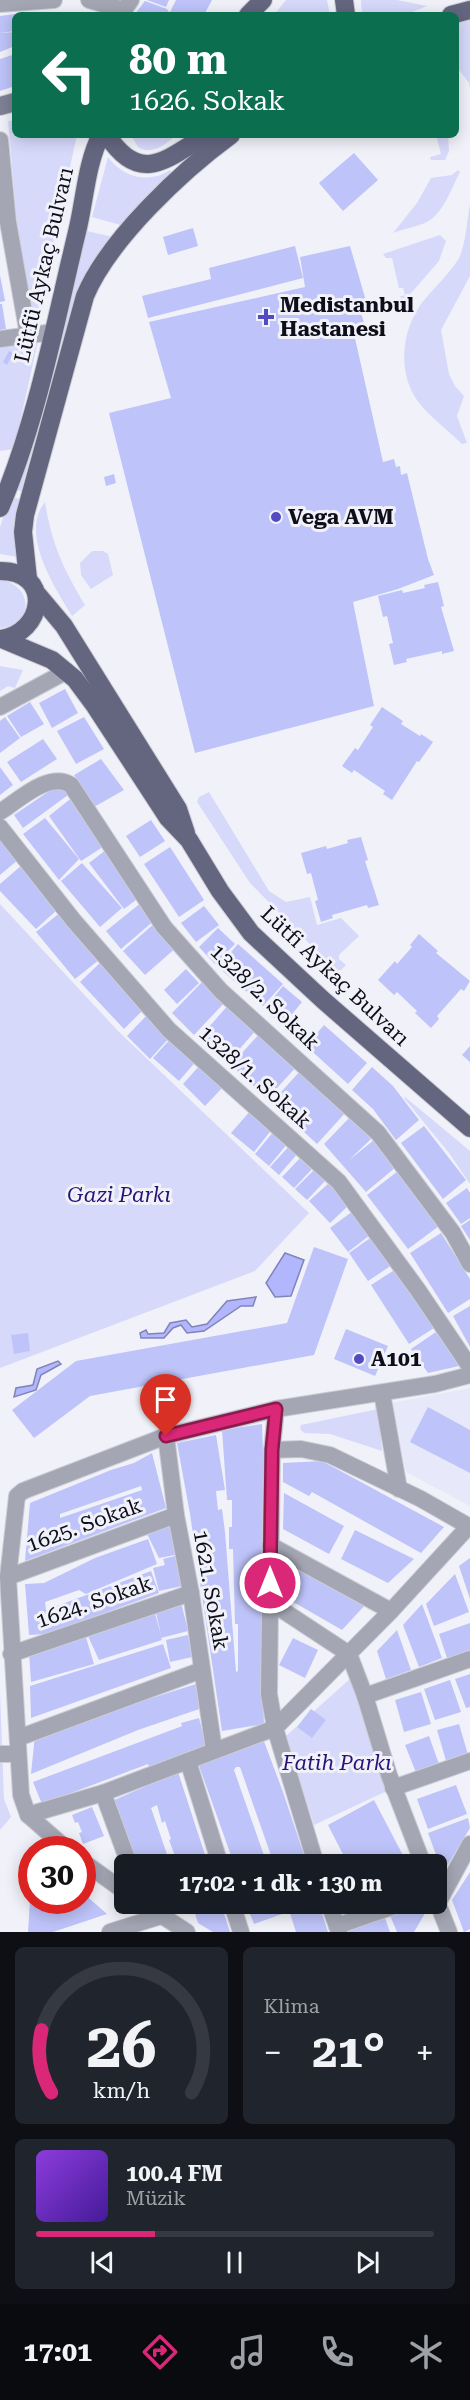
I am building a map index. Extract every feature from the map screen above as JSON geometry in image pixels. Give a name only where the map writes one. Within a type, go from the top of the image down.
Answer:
[{"type":"main road","points":[[251,12],[263,0]]},
{"type":"main road","name":"Lütfü Aykaç Bulvarı","points":[[0,508],[21,453],[80,221],[91,160],[100,138]]},
{"type":"main road","points":[[110,138],[129,159],[146,166],[161,161],[201,138]]},
{"type":"main road","name":"Lütfü Aykaç Bulvarı","points":[[28,579],[23,531],[25,514],[92,279],[124,237],[167,190],[227,138]]},
{"type":"main road","points":[[0,571],[28,579]]},
{"type":"main road","name":"Lütfi Aykaç Bulvarı","points":[[28,579],[35,586],[38,596],[64,626],[178,809],[189,840],[220,891],[251,933],[323,1000],[470,1128]]},
{"type":"main road","points":[[1,639],[23,629],[32,620],[38,596]]},
{"type":"main road","name":"Lütfi Aykaç Bulvarı","points":[[1,639],[40,654],[67,671],[95,706],[168,818],[189,840]]},
{"type":"street","points":[[0,4],[54,0]]},
{"type":"street","points":[[89,0],[124,8]]},
{"type":"street","points":[[0,140],[8,222],[28,335]]},
{"type":"street","points":[[0,339],[52,332]]},
{"type":"street","points":[[0,707],[67,671]]},
{"type":"street","name":"1328/2. Sokak","points":[[0,812],[47,782],[64,781],[71,785],[164,927],[221,991],[378,1133],[453,1233],[470,1264]]},
{"type":"street","name":"1328/1. Sokak","points":[[0,827],[74,921],[136,995],[169,1030],[339,1182],[418,1290],[470,1367]]},
{"type":"street","points":[[52,1836],[28,1815],[21,1795],[8,1577],[17,1496],[23,1491],[166,1436],[276,1409],[435,1384],[470,1375]]},
{"type":"street","points":[[382,1393],[399,1489]]},
{"type":"street","points":[[276,1409],[272,1450],[269,1694],[275,1728],[313,1854]]},
{"type":"street","name":"1621. Sokak","points":[[166,1436],[176,1515],[191,1593],[214,1750]]},
{"type":"street","points":[[28,1815],[102,1793],[275,1728],[470,1527],[330,1455],[301,1449],[272,1450]]},
{"type":"street","name":"1625. Sokak","points":[[8,1577],[176,1515]]},
{"type":"street","points":[[270,1545],[391,1611]]},
{"type":"street","name":"1624. Sokak","points":[[11,1654],[191,1593]]},
{"type":"street","points":[[270,1602],[349,1654],[365,1696],[393,1788],[419,1854]]},
{"type":"street","points":[[365,1696],[470,1659]]},
{"type":"street","points":[[0,1754],[202,1670]]},
{"type":"street","points":[[188,1761],[217,1854]]},
{"type":"street","points":[[393,1788],[470,1761]]},
{"type":"street","points":[[102,1793],[125,1854]]},
{"type":"street","points":[[447,1884],[470,1844]]},
{"type":"street","points":[[96,1871],[114,1884]]},
{"type":"street","points":[[158,1914],[187,1932]]},
{"type":"street","points":[[235,1914],[241,1932]]},
{"type":"street","points":[[333,1914],[338,1929],[375,1914]]},
{"type":"street","points":[[442,1914],[448,1932]]},
{"type":"street","points":[[110,1932],[161,1916]]},
{"type":"shaded area","points":[[470,1388],[470,1506],[406,1472],[391,1403]]},
{"type":"green space","points":[[286,0],[327,0],[329,12],[276,12]]},
{"type":"green space","points":[[361,0],[397,0],[427,6],[412,12],[362,12]]},
{"type":"green space","points":[[470,16],[470,89],[469,83],[459,70],[459,20]]},
{"type":"green space","points":[[12,120],[12,138],[76,138],[38,312],[25,314],[8,121]]},
{"type":"green space","points":[[133,138],[173,138],[154,150],[138,147]]},
{"type":"green space","points":[[437,138],[448,138],[449,151],[445,160],[431,160],[430,157],[441,154]]},
{"type":"green space","points":[[108,157],[121,170],[137,177],[154,177],[170,170],[172,173],[124,226],[92,217]]},
{"type":"green space","points":[[458,170],[460,172],[450,193],[437,214],[425,223],[393,233],[417,203],[431,178],[452,175]]},
{"type":"green space","points":[[470,204],[470,276],[441,330],[449,374],[455,386],[464,396],[457,416],[467,443],[462,444],[419,403],[407,379],[404,353],[414,315],[459,258],[465,239]]},
{"type":"green space","points":[[87,231],[113,237],[86,275],[61,344],[21,491],[16,490]]},
{"type":"green space","points":[[440,235],[446,241],[439,261],[406,299],[399,297],[405,295],[403,288],[399,288],[392,258],[386,258],[383,254]]},
{"type":"green space","points":[[38,341],[14,449],[0,451],[0,347]]},
{"type":"green space","points":[[11,497],[20,499],[18,557],[0,554],[0,527]]},
{"type":"green space","points":[[45,502],[59,556],[85,605],[72,616],[49,576],[38,544],[36,529],[38,515]]},
{"type":"green space","points":[[92,551],[103,551],[108,554],[113,575],[91,589],[81,575],[80,563]]},
{"type":"green space","points":[[0,580],[11,583],[19,589],[26,605],[19,621],[11,626],[0,628]]},
{"type":"green space","points":[[0,666],[23,670],[15,688],[8,686],[0,691]]},
{"type":"green space","points":[[209,792],[269,891],[286,902],[310,897],[317,925],[341,918],[359,936],[339,955],[339,959],[346,965],[341,970],[335,970],[250,883],[197,802],[199,797]]},
{"type":"green space","name":"Gazi Parkı","points":[[0,904],[119,1032],[309,1213],[255,1271],[0,1368]]},
{"type":"green space","points":[[405,1097],[470,1151],[470,1184],[449,1153]]},
{"type":"green space","points":[[378,1409],[382,1451],[330,1434],[304,1433],[300,1429],[301,1425]]},
{"type":"green space","name":"Fatih Parkı","points":[[350,1679],[389,1790],[314,1825],[286,1736]]},
{"type":"green space","points":[[0,1692],[4,1799],[11,1817],[0,1830]]},
{"type":"water","points":[[285,1253],[304,1260],[291,1296],[275,1297],[266,1283]]},
{"type":"water","points":[[256,1297],[253,1306],[241,1306],[204,1331],[187,1333],[181,1325],[173,1328],[164,1338],[141,1338],[140,1333],[146,1330],[148,1334],[164,1333],[170,1323],[186,1320],[192,1327],[207,1324],[227,1301]]},
{"type":"water","points":[[58,1361],[61,1364],[41,1375],[36,1390],[14,1397],[16,1388],[33,1385],[37,1369]]},
{"type":"building","points":[[147,0],[169,0],[166,7]]},
{"type":"building","points":[[176,0],[212,0],[206,12],[170,12]]},
{"type":"building","points":[[145,1],[167,9],[169,12],[136,12]]},
{"type":"building","points":[[12,14],[12,31],[0,33],[0,16]]},
{"type":"building","points":[[12,32],[12,47],[0,52],[0,33]]},
{"type":"building","points":[[12,55],[12,87],[0,91],[0,59]]},
{"type":"building","points":[[354,153],[378,180],[343,211],[319,183]]},
{"type":"building","points":[[193,228],[198,246],[168,255],[163,237]]},
{"type":"building","points":[[295,246],[303,278],[148,318],[142,296],[211,279],[209,268]]},
{"type":"building","name":"Vega AVM","points":[[350,246],[369,311],[361,313],[364,323],[358,325],[359,331],[354,334],[383,462],[394,459],[396,467],[400,466],[401,475],[407,473],[434,575],[398,589],[353,602],[374,706],[195,753],[109,413],[171,398],[149,322],[305,287],[300,257]]},
{"type":"building","points":[[0,275],[5,301],[0,302]]},
{"type":"building","points":[[0,304],[2,304],[6,329],[0,330]]},
{"type":"building","points":[[9,351],[13,353],[7,365],[3,362]]},
{"type":"building","points":[[114,474],[116,483],[106,486],[104,477]]},
{"type":"building","points":[[438,582],[444,606],[441,607],[454,651],[442,654],[442,651],[406,659],[407,662],[394,665],[389,644],[393,643],[387,616],[383,617],[378,596],[402,590],[403,593],[425,588],[424,585]]},
{"type":"building","points":[[65,689],[78,713],[52,728],[39,703]]},
{"type":"building","points":[[30,702],[44,724],[21,737],[7,716]]},
{"type":"building","points":[[382,707],[403,721],[401,724],[433,742],[419,762],[417,761],[392,800],[383,794],[385,791],[354,770],[352,773],[342,766],[355,748],[358,750],[373,727],[370,725]]},
{"type":"building","points":[[5,717],[20,738],[0,753],[0,721]]},
{"type":"building","points":[[84,717],[104,749],[76,764],[57,731]]},
{"type":"building","points":[[43,739],[57,759],[21,782],[7,762]]},
{"type":"building","points":[[101,759],[124,790],[94,807],[74,775]]},
{"type":"building","points":[[0,767],[13,785],[0,795]]},
{"type":"building","points":[[61,783],[72,792],[23,828],[14,815]]},
{"type":"building","points":[[74,796],[106,845],[81,861],[49,816]]},
{"type":"building","points":[[45,818],[79,859],[59,880],[23,834]]},
{"type":"building","points":[[151,820],[165,841],[140,857],[126,836]]},
{"type":"building","points":[[361,837],[368,860],[365,861],[379,905],[368,908],[367,905],[332,915],[333,918],[321,922],[311,873],[307,874],[301,853],[326,846],[327,849],[348,843],[347,840]]},
{"type":"building","points":[[0,838],[19,859],[0,875]]},
{"type":"building","points":[[170,847],[204,900],[179,917],[144,864]]},
{"type":"building","points":[[106,850],[140,897],[124,909],[89,863]]},
{"type":"building","points":[[82,863],[122,908],[100,927],[61,881]]},
{"type":"building","points":[[22,865],[58,909],[36,929],[0,891],[0,884]]},
{"type":"building","points":[[142,902],[156,919],[121,949],[106,931]]},
{"type":"building","points":[[204,906],[219,925],[196,942],[181,923]]},
{"type":"building","points":[[61,912],[100,959],[75,979],[36,932]]},
{"type":"building","points":[[156,922],[178,946],[145,975],[123,951]]},
{"type":"building","points":[[218,928],[235,944],[215,964],[199,947]]},
{"type":"building","points":[[419,934],[438,951],[436,953],[470,981],[464,991],[461,989],[437,1016],[439,1019],[431,1028],[397,992],[394,995],[378,980],[395,961],[397,964],[412,947],[410,945]]},
{"type":"building","points":[[238,944],[283,984],[263,1006],[218,967]]},
{"type":"building","points":[[101,962],[145,1008],[124,1029],[80,982]]},
{"type":"building","points":[[186,969],[199,983],[177,1004],[164,990]]},
{"type":"building","points":[[203,981],[225,1002],[194,1035],[172,1013]]},
{"type":"building","points":[[283,986],[302,1002],[283,1025],[264,1009]]},
{"type":"building","points":[[230,1003],[258,1028],[229,1061],[201,1036]]},
{"type":"building","points":[[147,1015],[170,1037],[150,1059],[127,1036]]},
{"type":"building","points":[[324,1025],[367,1063],[348,1084],[306,1046]]},
{"type":"building","points":[[262,1031],[298,1065],[267,1099],[231,1065]]},
{"type":"building","points":[[173,1036],[198,1059],[179,1081],[153,1058]]},
{"type":"building","points":[[470,1046],[470,1062],[462,1055]]},
{"type":"building","points":[[201,1064],[224,1086],[205,1106],[183,1084]]},
{"type":"building","points":[[372,1067],[393,1086],[419,1120],[396,1140],[373,1109],[352,1090]]},
{"type":"building","points":[[301,1070],[346,1112],[317,1144],[272,1102]]},
{"type":"building","points":[[251,1110],[273,1128],[254,1152],[231,1133]]},
{"type":"building","points":[[351,1116],[372,1138],[348,1161],[374,1140],[396,1167],[366,1192],[324,1144]]},
{"type":"building","points":[[424,1126],[466,1180],[443,1199],[401,1143]]},
{"type":"building","points":[[274,1131],[288,1143],[269,1166],[255,1154]]},
{"type":"building","points":[[291,1144],[299,1152],[279,1175],[270,1167]]},
{"type":"building","points":[[301,1157],[313,1168],[294,1188],[282,1177]]},
{"type":"building","points":[[315,1169],[326,1180],[307,1200],[295,1189]]},
{"type":"building","points":[[398,1171],[439,1226],[408,1249],[367,1195]]},
{"type":"building","points":[[330,1182],[350,1204],[330,1223],[309,1201]]},
{"type":"building","points":[[467,1188],[470,1193],[470,1218],[461,1224],[446,1203]]},
{"type":"building","points":[[353,1211],[370,1235],[348,1252],[330,1228]]},
{"type":"building","points":[[470,1220],[470,1240],[461,1226]]},
{"type":"building","points":[[441,1233],[470,1279],[470,1299],[448,1313],[410,1253]]},
{"type":"building","points":[[373,1236],[392,1265],[368,1281],[349,1253]]},
{"type":"building","points":[[314,1247],[348,1259],[314,1355],[90,1396],[34,1438],[12,1410],[76,1361],[287,1323]]},
{"type":"building","points":[[396,1269],[434,1328],[409,1344],[371,1285]]},
{"type":"building","points":[[470,1306],[470,1347],[453,1316]]},
{"type":"building","points":[[346,1329],[388,1346],[375,1376],[334,1359]]},
{"type":"building","points":[[436,1332],[459,1366],[428,1373],[411,1349]]},
{"type":"building","points":[[28,1333],[30,1351],[14,1354],[11,1335]]},
{"type":"building","points":[[428,1407],[470,1430],[470,1473],[410,1442]]},
{"type":"building","points":[[262,1424],[264,1480],[261,1654],[264,1724],[222,1731],[190,1514],[177,1443],[216,1435],[225,1490],[216,1491],[218,1510],[222,1509],[225,1532],[236,1672],[238,1671],[238,1624],[235,1624],[233,1549],[229,1549],[232,1500],[227,1500],[222,1430]]},
{"type":"building","points":[[152,1453],[166,1508],[25,1561],[30,1503],[134,1463]],"holes":[[[141,1486],[142,1490],[60,1518],[60,1514]]]},
{"type":"building","points":[[322,1461],[444,1527],[421,1553],[312,1492],[309,1496],[283,1482],[283,1463]]},
{"type":"building","points":[[284,1493],[344,1526],[329,1554],[283,1529]]},
{"type":"building","points":[[169,1523],[175,1555],[159,1558],[147,1534]]},
{"type":"building","points":[[355,1530],[414,1559],[388,1583],[341,1559]]},
{"type":"building","points":[[148,1539],[157,1564],[86,1594],[79,1590],[45,1602],[46,1610],[151,1571],[159,1593],[47,1634],[29,1635],[25,1584],[44,1583],[95,1558]]},
{"type":"building","points":[[175,1556],[182,1586],[159,1591],[153,1568],[165,1565],[163,1559]]},
{"type":"building","points":[[284,1558],[367,1603],[342,1630],[283,1596]]},
{"type":"building","points":[[470,1558],[470,1599],[459,1566]]},
{"type":"building","points":[[455,1574],[469,1612],[434,1626],[426,1604]]},
{"type":"building","points":[[181,1602],[188,1631],[99,1660],[87,1634],[154,1610],[161,1635],[155,1608]]},
{"type":"building","points":[[422,1604],[442,1658],[419,1667],[403,1625]]},
{"type":"building","points":[[470,1623],[470,1650],[447,1658],[439,1634]]},
{"type":"building","points":[[397,1630],[411,1670],[386,1679],[377,1651]]},
{"type":"building","points":[[85,1634],[94,1664],[31,1682],[29,1652]]},
{"type":"building","points":[[188,1635],[192,1657],[170,1662],[166,1640]]},
{"type":"building","points":[[293,1638],[318,1650],[305,1678],[279,1665]]},
{"type":"building","points":[[163,1644],[171,1668],[31,1718],[30,1686]]},
{"type":"building","points":[[470,1674],[470,1707],[466,1708],[455,1679]]},
{"type":"building","points":[[450,1680],[461,1712],[435,1720],[424,1689]]},
{"type":"building","points":[[196,1684],[202,1708],[138,1730],[31,1774],[35,1735]]},
{"type":"building","points":[[421,1692],[431,1724],[404,1732],[395,1700]]},
{"type":"building","points":[[311,1709],[326,1720],[312,1738],[297,1727]]},
{"type":"building","points":[[199,1718],[207,1749],[149,1767],[148,1764],[42,1804],[33,1782],[177,1728],[182,1726],[181,1723]]},
{"type":"building","points":[[459,1724],[469,1758],[447,1764],[437,1730]]},
{"type":"building","points":[[262,1736],[304,1854],[270,1854],[240,1767],[236,1767],[234,1770],[263,1854],[230,1854],[197,1760]]},
{"type":"building","points":[[429,1736],[440,1767],[417,1775],[405,1745]]},
{"type":"building","points":[[178,1772],[205,1854],[174,1854],[165,1821],[162,1823],[157,1805],[151,1808],[167,1854],[131,1854],[112,1801]]},
{"type":"building","points":[[456,1785],[467,1814],[428,1829],[417,1799]]},
{"type":"building","points":[[374,1800],[402,1854],[343,1854],[328,1825]]},
{"type":"building","points":[[92,1807],[104,1836],[96,1839],[96,1836],[80,1836],[79,1833],[82,1832],[72,1815]]},
{"type":"building","points":[[468,1818],[470,1828],[447,1866],[447,1854],[436,1854],[428,1833]]},
{"type":"building","points":[[470,1872],[470,1929],[464,1932],[452,1900]]},
{"type":"building","points":[[96,1904],[107,1914],[53,1932],[28,1932],[29,1914],[96,1914]]},
{"type":"building","points":[[195,1914],[224,1914],[230,1932],[213,1932],[198,1923]]},
{"type":"building","points":[[250,1914],[282,1914],[254,1924]]},
{"type":"building","points":[[290,1914],[322,1914],[328,1932],[296,1932]]},
{"type":"building","points":[[389,1914],[425,1914],[414,1932],[397,1932]]},
{"type":"building","points":[[384,1915],[390,1932],[343,1932]]},
{"type":"place","name":"Medistanbul Hastanesi","points":[[266,317]]},
{"type":"place","name":"Vega AVM","points":[[276,517]]},
{"type":"place","name":"A101","points":[[359,1359]]},
{"type":"route","points":[[166,1436],[276,1409],[272,1450],[270,1583]]}]
